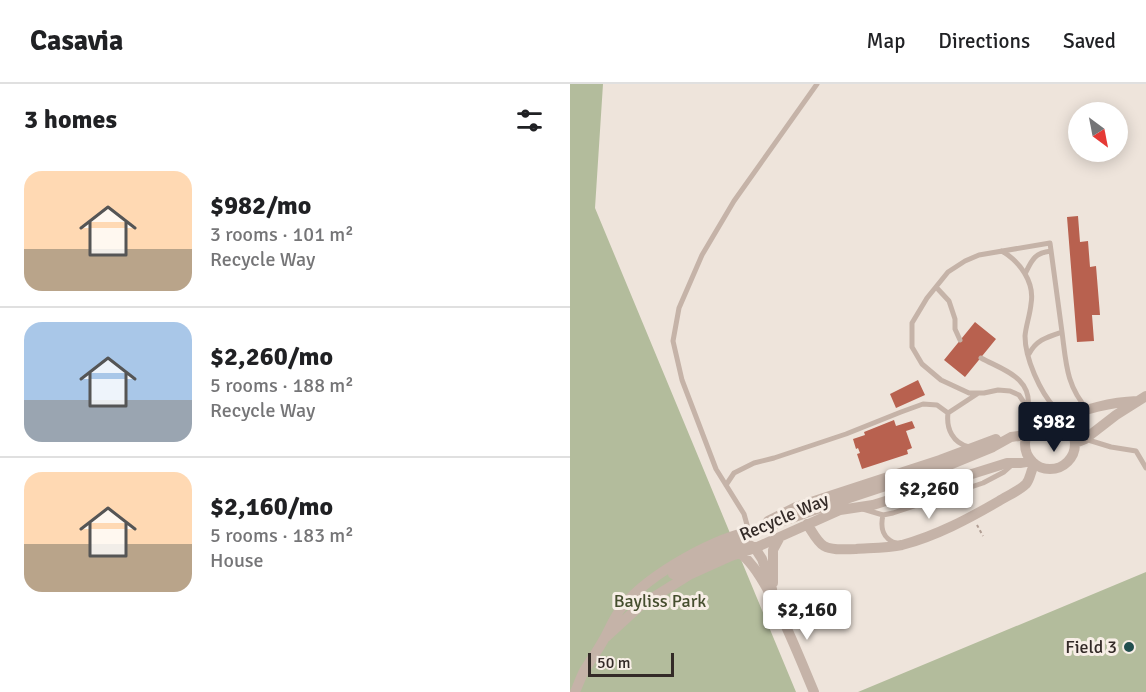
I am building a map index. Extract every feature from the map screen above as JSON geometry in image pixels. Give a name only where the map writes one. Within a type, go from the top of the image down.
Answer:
[{"type":"street","points":[[749,532],[796,507],[940,460],[993,440],[1028,432],[1041,420],[1142,399]]},
{"type":"street","points":[[1028,432],[1026,450],[1034,462],[1048,469],[1057,468],[1070,459],[1080,441],[1142,399]]},
{"type":"street","points":[[1057,416],[1080,441]]},
{"type":"street","points":[[749,532],[949,465],[983,452],[1011,437]]},
{"type":"street","points":[[807,524],[824,546],[834,549],[901,545],[942,531],[1018,490],[1029,478],[1034,462]]},
{"type":"street","name":"Recycle Way","points":[[604,639],[641,605],[689,575],[840,510],[873,505],[1007,463],[1034,462]]},
{"type":"street","name":"Recycle Way","points":[[575,692],[611,623],[621,608],[640,588],[669,568],[713,544],[749,532]]},
{"type":"street","points":[[773,595],[773,550],[780,537]]},
{"type":"street","points":[[640,588],[702,558],[739,544],[746,543],[756,548],[814,692]]},
{"type":"street","points":[[740,553],[746,556],[773,595]]},
{"type":"lane","points":[[749,532],[744,514],[716,470],[682,380],[673,341],[680,308],[702,255],[734,201],[817,84]]},
{"type":"lane","points":[[1028,411],[1019,395],[1010,391],[969,393],[941,380],[922,364],[912,347],[912,323],[927,298],[948,272],[965,261],[979,255],[1050,243],[1069,380],[1076,396],[1088,410]]},
{"type":"lane","points":[[1002,251],[1020,265],[1030,286],[1032,303],[1025,338],[1040,388],[1057,416]]},
{"type":"lane","points":[[1025,274],[1036,255],[1051,252]]},
{"type":"lane","points":[[936,287],[949,301],[955,319],[955,329],[960,340]]},
{"type":"lane","points":[[1029,354],[1033,345],[1044,338],[1062,332]]},
{"type":"lane","points":[[981,358],[1017,376],[1023,382],[1029,402],[1026,421],[1028,432]]},
{"type":"lane","points":[[948,413],[979,393]]},
{"type":"lane","points":[[726,485],[734,473],[754,463],[846,434],[923,404],[937,405],[948,413]]},
{"type":"lane","points":[[948,413],[947,421],[955,441],[971,448]]},
{"type":"lane","points":[[1080,441],[1136,451],[1146,468]]},
{"type":"lane","points":[[860,507],[883,515],[893,513],[983,483],[1004,472],[1014,463]]},
{"type":"lane","points":[[883,515],[881,529],[884,535],[890,541],[901,545]]},
{"type":"green space","name":"Bayliss Park","points":[[570,84],[603,84],[595,208],[796,692],[570,692]]},
{"type":"green space","points":[[1146,572],[1146,692],[858,692]]},
{"type":"building","points":[[1078,216],[1080,242],[1088,241],[1090,267],[1096,266],[1100,315],[1092,315],[1094,341],[1077,342],[1067,217]]},
{"type":"building","points":[[975,322],[996,339],[965,377],[944,360]]},
{"type":"building","points":[[918,380],[925,395],[896,408],[890,394]]},
{"type":"building","points":[[894,420],[896,426],[912,421],[915,428],[906,431],[912,448],[907,450],[908,454],[862,469],[857,454],[860,453],[853,439]]},
{"type":"building","points":[[945,471],[947,478],[926,485],[924,478]]},
{"type":"place","name":"Field 3","points":[[1129,647]]}]
